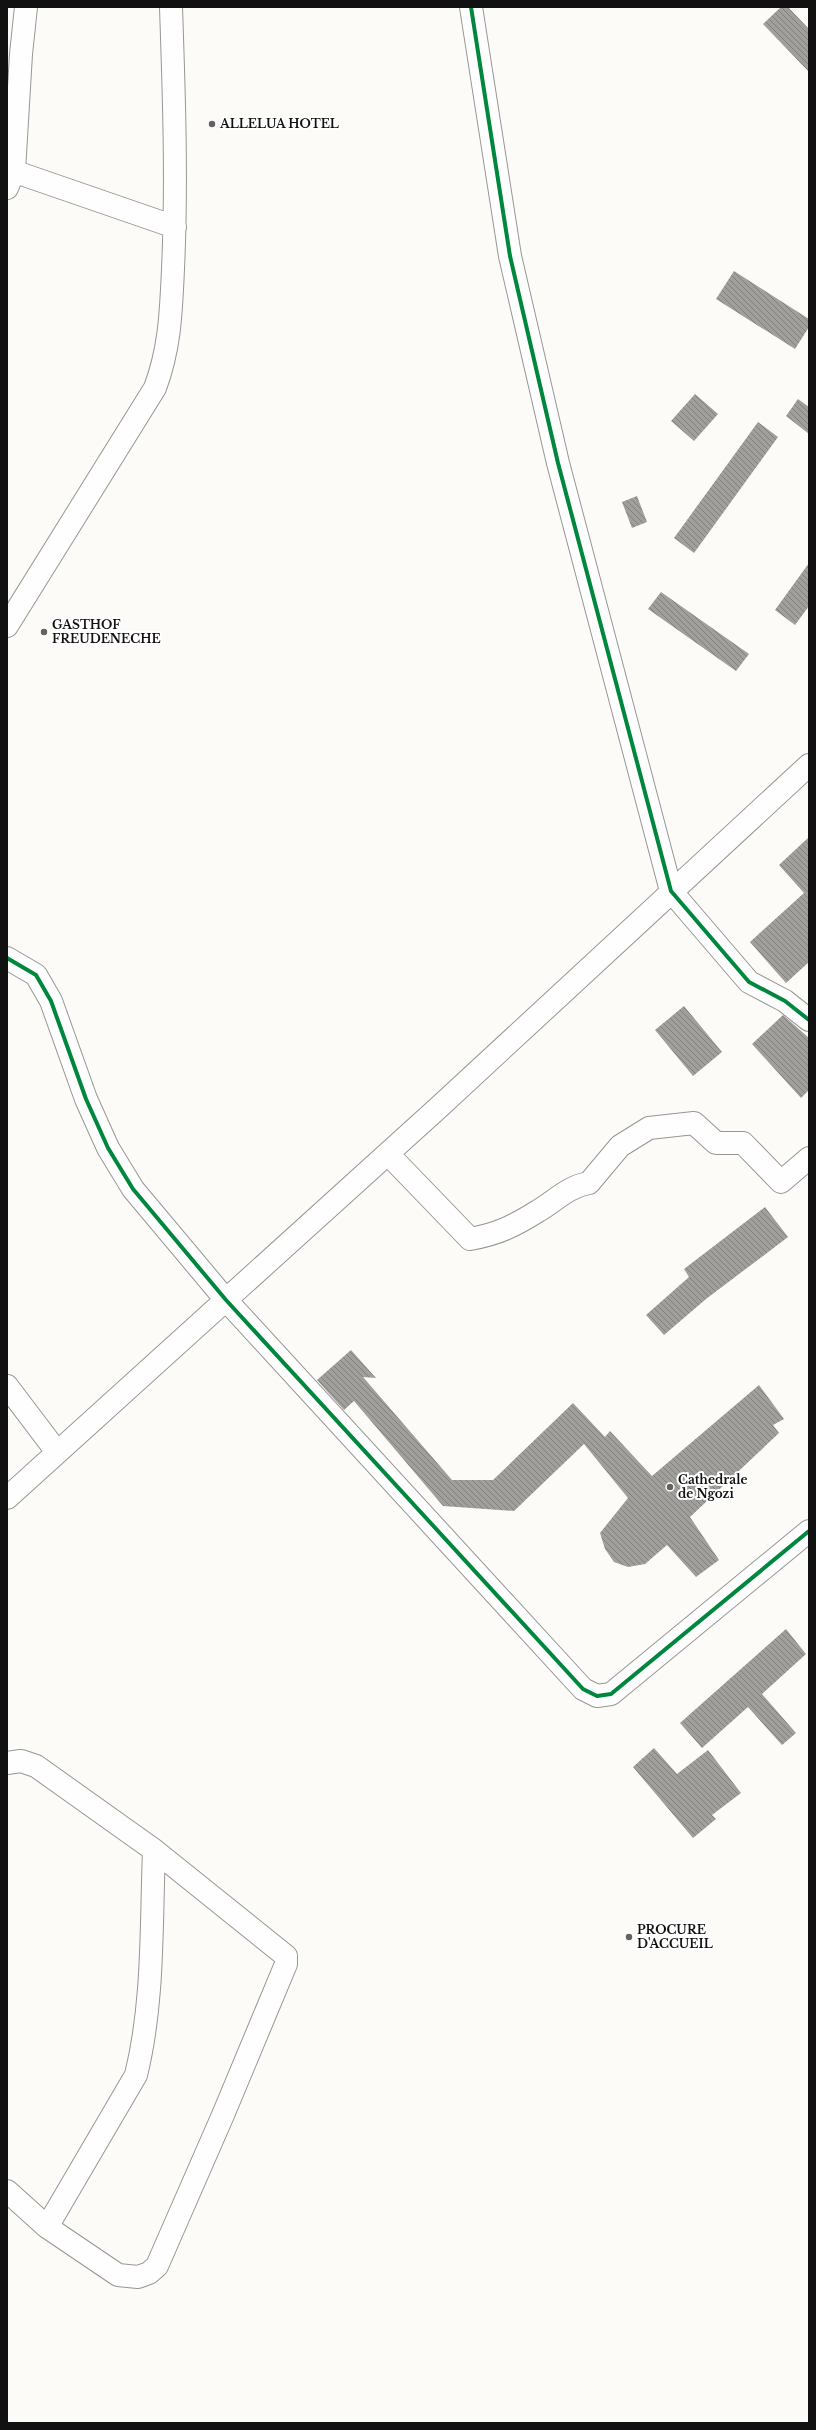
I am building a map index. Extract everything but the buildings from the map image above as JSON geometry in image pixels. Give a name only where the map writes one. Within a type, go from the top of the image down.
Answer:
[{"type":"street","points":[[26,7],[20,54],[9,176],[175,227]]},
{"type":"street","points":[[7,626],[155,388],[165,361],[169,332],[175,227],[171,7]]},
{"type":"street","points":[[471,7],[510,256],[558,463],[671,891],[749,982],[785,1001],[809,1020]]},
{"type":"street","points":[[7,1498],[388,1154],[809,765]]},
{"type":"street","points":[[7,958],[36,975],[51,1001],[86,1099],[108,1148],[133,1189],[226,1300],[583,1690],[596,1696],[611,1694],[809,1531]]},
{"type":"street","points":[[388,1154],[470,1239],[498,1234],[538,1211],[578,1184],[589,1183],[620,1146],[649,1128],[694,1123],[716,1143],[743,1143],[780,1182],[809,1158]]},
{"type":"street","points":[[7,1386],[57,1452]]},
{"type":"street","points":[[7,1763],[21,1760],[36,1766],[154,1850],[286,1956],[286,1964],[223,2115],[157,2266],[149,2273],[138,2277],[118,2275],[47,2227],[7,2191]]},
{"type":"street","points":[[47,2227],[136,2075],[142,2048],[148,2005],[154,1850]]},
{"type":"cycle path","points":[[471,7],[510,256],[558,463],[671,891],[749,982],[785,1001],[809,1020]]},
{"type":"cycle path","points":[[7,958],[36,975],[51,1001],[86,1099],[108,1148],[133,1189],[226,1300],[583,1689],[597,1696],[611,1694],[809,1531]]},
{"type":"place","name":"ALLELUA HOTEL","points":[[212,124]]},
{"type":"place","name":"GASTHOF FREUDENECHE","points":[[44,632]]},
{"type":"place","name":"Cathedrale de Ngozi","points":[[670,1487]]},
{"type":"place","name":"PROCURE D'ACCUEIL","points":[[629,1937]]}]
